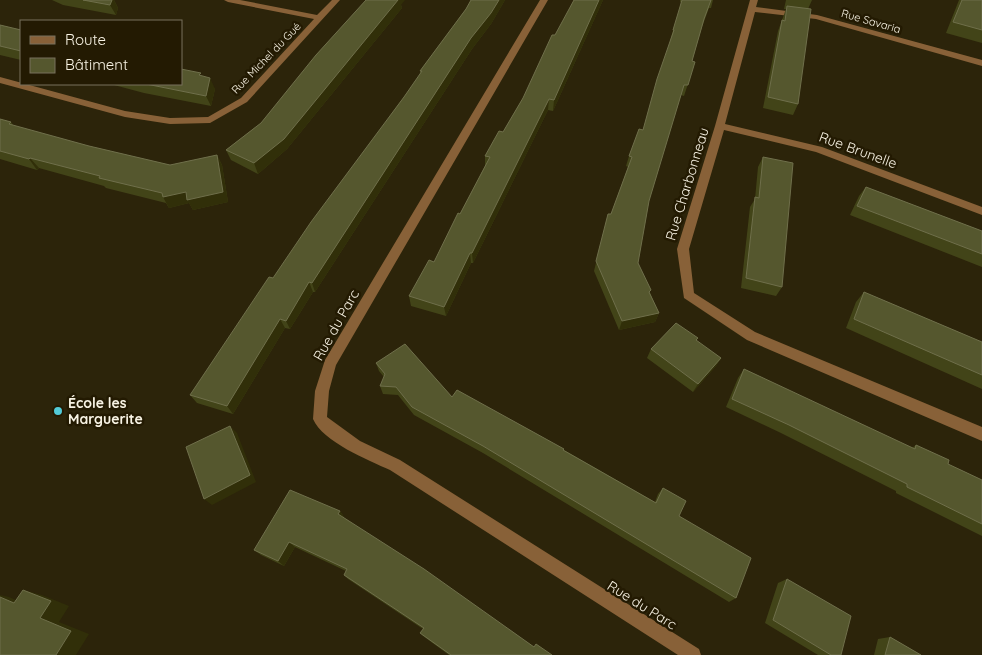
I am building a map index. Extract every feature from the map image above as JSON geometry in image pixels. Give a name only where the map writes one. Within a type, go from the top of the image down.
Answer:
[{"type":"street","points":[[228,0],[319,18]]},
{"type":"street","name":"Rue Michel du Gué","points":[[0,80],[125,114],[170,121],[210,120],[244,100],[336,0]]},
{"type":"street","name":"Rue du Parc","points":[[544,0],[330,364],[322,391],[320,419],[336,434],[362,451],[395,465],[693,655]]},
{"type":"street","name":"Rue Savaria","points":[[754,4],[817,17],[982,63]]},
{"type":"street","name":"Rue Charbonneau","points":[[754,4],[683,249],[688,295],[751,336],[982,434]]},
{"type":"street","name":"Rue Brunelle","points":[[720,126],[818,149],[982,211]]},
{"type":"building","points":[[83,0],[112,0],[110,5]]},
{"type":"building","points":[[366,0],[398,0],[284,139],[254,163],[226,150],[261,123],[316,55]]},
{"type":"building","points":[[471,0],[499,0],[471,38],[312,283],[309,282],[286,321],[280,319],[227,406],[190,395],[269,277],[273,278],[311,222],[404,97],[422,71],[420,71]]},
{"type":"building","points":[[574,0],[599,0],[554,100],[549,99],[444,307],[409,296],[429,260],[434,262],[458,213],[460,214],[490,157],[485,156],[499,131],[503,132],[523,98],[552,35],[555,35]]},
{"type":"building","points":[[682,0],[711,0],[692,61],[695,62],[688,85],[684,85],[649,201],[638,263],[651,290],[649,292],[659,313],[622,321],[596,261],[608,214],[611,214],[632,157],[629,156],[639,129],[643,130]]},
{"type":"building","points":[[962,0],[982,0],[982,30],[953,22]]},
{"type":"building","points":[[787,6],[811,9],[798,104],[768,97],[782,20],[785,21]]},
{"type":"building","points":[[0,25],[20,30],[20,51],[0,46]]},
{"type":"building","points":[[182,69],[201,73],[199,75],[210,78],[206,96],[151,85],[182,85]]},
{"type":"building","points":[[0,119],[11,122],[9,124],[89,146],[170,165],[217,155],[223,192],[187,200],[186,192],[163,197],[162,193],[0,151]]},
{"type":"building","points":[[763,157],[793,163],[782,287],[746,278],[755,197],[759,198]]},
{"type":"building","points":[[866,187],[982,231],[982,254],[857,206]]},
{"type":"building","points":[[864,292],[982,342],[982,375],[854,319]]},
{"type":"building","points":[[676,323],[698,338],[696,340],[721,358],[698,384],[651,349]]},
{"type":"building","points":[[405,344],[452,397],[457,390],[564,449],[656,503],[663,488],[686,501],[679,516],[751,558],[736,598],[483,446],[412,407],[396,387],[380,386],[385,374],[376,363]]},
{"type":"building","points":[[744,369],[915,449],[916,445],[949,460],[948,464],[982,480],[982,524],[789,425],[732,399]]},
{"type":"building","points":[[230,426],[250,475],[204,499],[186,447]]},
{"type":"building","points":[[290,490],[340,511],[338,514],[424,569],[534,647],[536,644],[552,655],[451,655],[420,633],[424,628],[344,575],[347,569],[289,542],[278,561],[254,550]]},
{"type":"building","points":[[787,579],[851,616],[841,655],[831,655],[773,620]]},
{"type":"building","points":[[23,590],[51,601],[40,618],[71,631],[56,655],[0,655],[0,597],[14,603]]},
{"type":"building","points":[[890,637],[921,655],[885,655]]},
{"type":"place","name":"École les Marguerite","points":[[58,411]]}]
